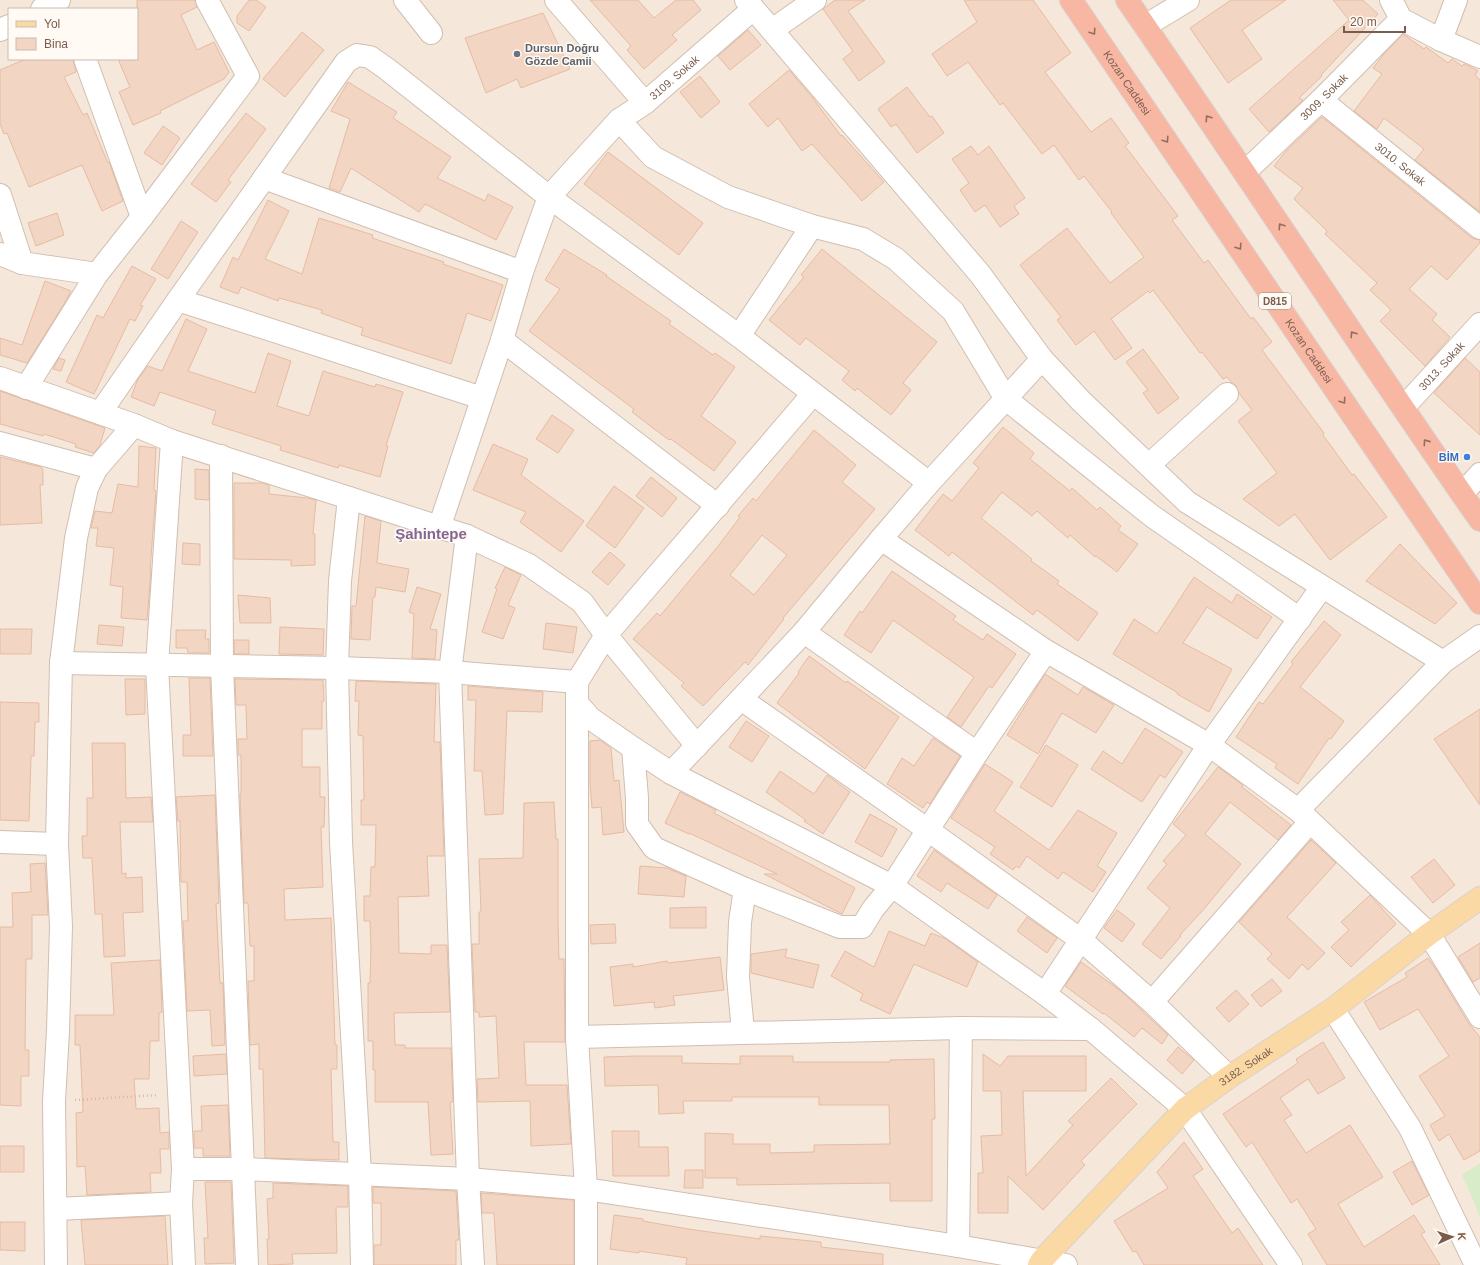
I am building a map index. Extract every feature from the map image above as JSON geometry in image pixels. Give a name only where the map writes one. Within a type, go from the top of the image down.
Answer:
[{"type":"highway","name":"Kozan Caddesi","points":[[1071,0],[1480,603]]},
{"type":"highway","points":[[1127,0],[1480,520]]},
{"type":"main road","name":"3182. Sokak","points":[[1041,1262],[1185,1108],[1229,1077],[1333,1009],[1429,934],[1480,898]]},
{"type":"street","points":[[44,8],[59,0]]},
{"type":"street","points":[[26,388],[97,274],[142,217],[248,76],[207,0]]},
{"type":"street","points":[[405,0],[431,33]]},
{"type":"street","name":"3109. Sokak","points":[[556,0],[645,103],[749,4]]},
{"type":"street","points":[[772,30],[815,0]]},
{"type":"street","points":[[1145,26],[1188,0]]},
{"type":"street","points":[[1391,0],[1402,19],[1441,40],[1480,57]]},
{"type":"street","points":[[1441,40],[1456,0]]},
{"type":"street","points":[[749,4],[980,274],[1042,359],[1081,401],[1149,466],[1187,502],[1443,662]]},
{"type":"street","name":"3009. Sokak","points":[[1245,172],[1321,100],[1402,19]]},
{"type":"street","points":[[100,413],[346,62],[357,55],[370,57],[387,69],[549,197],[739,336],[929,483]]},
{"type":"street","points":[[84,60],[142,217]]},
{"type":"street","name":"3010. Sokak","points":[[1321,100],[1480,228]]},
{"type":"street","points":[[439,528],[502,340],[522,272],[549,197],[619,120],[645,103]]},
{"type":"street","points":[[619,120],[653,157],[728,197],[812,226],[863,239],[896,259],[953,310],[1006,398],[1152,516],[1300,619]]},
{"type":"street","points":[[264,178],[522,272]]},
{"type":"street","points":[[0,195],[22,263]]},
{"type":"street","points":[[739,336],[812,226]]},
{"type":"street","points":[[0,254],[22,263],[97,274]]},
{"type":"street","points":[[178,300],[482,398]]},
{"type":"street","name":"3013. Sokak","points":[[1403,408],[1480,324]]},
{"type":"street","points":[[502,340],[718,506]]},
{"type":"street","points":[[671,773],[804,632],[929,483],[1042,359]]},
{"type":"street","points":[[0,378],[134,425],[172,441],[467,536],[529,564],[582,602],[606,636],[697,746]]},
{"type":"street","points":[[586,1265],[586,1189],[577,1037],[577,682],[606,636],[813,394]]},
{"type":"street","points":[[1149,466],[1227,394]]},
{"type":"street","points":[[56,1265],[54,1101],[61,926],[57,844],[61,663],[76,538],[87,488],[96,469],[134,425]]},
{"type":"street","points":[[172,441],[157,665],[183,1169],[181,1203],[184,1265]]},
{"type":"street","points":[[0,443],[96,469]]},
{"type":"street","points":[[221,456],[222,667],[247,1265]]},
{"type":"street","points":[[1462,494],[1480,474]]},
{"type":"street","points":[[349,498],[340,581],[337,668],[340,842],[360,1174],[362,1265]]},
{"type":"street","points":[[467,536],[450,672],[468,1179],[473,1265]]},
{"type":"street","points":[[881,539],[1046,651],[1209,745],[1304,816],[1429,934],[1480,1017]]},
{"type":"street","points":[[1045,994],[1209,745],[1322,587]]},
{"type":"street","points":[[804,632],[977,753]]},
{"type":"street","points":[[1152,1002],[1304,816],[1443,662],[1480,636]]},
{"type":"street","points":[[632,748],[637,798],[637,824],[654,848],[745,889],[840,927],[862,927],[873,909],[892,886],[977,753],[1046,651]]},
{"type":"street","points":[[61,663],[337,668],[450,672],[577,682]]},
{"type":"street","points":[[740,699],[928,830],[1081,940],[1152,1002],[1229,1077]]},
{"type":"street","points":[[577,703],[590,718],[632,748],[671,773],[892,886],[1045,994],[1091,1030],[1185,1108],[1291,1265]]},
{"type":"street","points":[[0,842],[57,844]]},
{"type":"street","points":[[743,1032],[738,977],[740,922],[745,889]]},
{"type":"street","points":[[1333,1009],[1410,1128],[1476,1265]]},
{"type":"street","points":[[577,1037],[961,1028],[1091,1030]]},
{"type":"street","points":[[958,1246],[961,1028]]},
{"type":"street","points":[[183,1169],[242,1169],[468,1179],[586,1189],[958,1246],[1041,1262],[1066,1265]]},
{"type":"street","points":[[56,1209],[181,1203]]},
{"type":"path","points":[[54,1101],[179,1094]]},
{"type":"shaded area","points":[[0,0],[1480,0],[1480,1265],[0,1265]]},
{"type":"green space","points":[[1480,1163],[1480,1219],[1462,1175]]},
{"type":"building","points":[[137,0],[195,0],[197,7],[181,15],[197,50],[214,42],[229,72],[224,79],[160,111],[161,113],[133,125],[119,92],[130,87],[118,60],[138,60]]},
{"type":"building","points":[[249,0],[256,0],[266,7],[249,31],[237,23],[237,16]]},
{"type":"building","points":[[590,0],[638,0],[654,18],[676,0],[693,0],[701,10],[672,35],[677,40],[644,69],[627,50],[631,46]]},
{"type":"building","points":[[835,0],[865,0],[848,11],[885,62],[859,81],[843,59],[853,51],[823,9]]},
{"type":"building","points":[[964,0],[1033,0],[1071,53],[1045,72],[1091,132],[1111,118],[1129,143],[1125,146],[1178,216],[1172,220],[1204,263],[1208,260],[1251,319],[1253,317],[1272,342],[1262,350],[1324,433],[1323,435],[1352,475],[1354,474],[1387,517],[1330,560],[1295,514],[1279,526],[1243,499],[1277,473],[1238,421],[1252,410],[1239,393],[1236,386],[1227,377],[1223,379],[1202,352],[1200,353],[1153,290],[1150,293],[1148,291],[1111,319],[1132,348],[1115,360],[1094,331],[1076,345],[1057,320],[1061,317],[1020,265],[1067,228],[1110,283],[1144,257],[1084,176],[1079,180],[1054,145],[1042,154],[1003,103],[1000,105],[968,62],[947,76],[932,54],[977,22]]},
{"type":"building","points":[[1231,0],[1286,0],[1242,30],[1262,59],[1228,83],[1190,28]]},
{"type":"building","points":[[1333,0],[1363,0],[1378,14],[1321,75],[1322,76],[1299,98],[1303,100],[1269,132],[1249,109],[1349,20]]},
{"type":"building","name":"Dursun Doğru Gözde Camii","points":[[543,13],[570,69],[521,88],[517,79],[486,93],[465,38]]},
{"type":"building","points":[[748,30],[761,45],[730,70],[718,56]]},
{"type":"building","points":[[302,32],[324,50],[285,97],[263,79]]},
{"type":"building","points":[[1403,34],[1424,49],[1426,47],[1448,63],[1452,59],[1462,66],[1464,64],[1478,71],[1475,75],[1480,80],[1480,212],[1415,160],[1424,149],[1384,118],[1377,129],[1354,111],[1382,74],[1373,68]]},
{"type":"building","points":[[24,60],[73,60],[76,72],[64,77],[83,115],[87,113],[108,163],[109,162],[123,201],[102,211],[82,165],[29,187],[7,133],[4,134],[0,124],[0,70]]},
{"type":"building","points":[[789,70],[812,97],[841,136],[842,135],[884,182],[862,201],[812,144],[802,151],[778,118],[768,127],[749,104]]},
{"type":"building","points":[[700,76],[720,102],[701,118],[680,92]]},
{"type":"building","points":[[348,82],[397,112],[393,118],[451,157],[437,178],[485,201],[488,194],[513,207],[496,240],[425,204],[419,212],[351,168],[340,192],[329,188],[350,119],[331,111]]},
{"type":"building","points":[[907,87],[930,117],[932,116],[944,133],[917,153],[896,124],[891,127],[878,109]]},
{"type":"building","points":[[246,113],[266,129],[228,180],[231,182],[216,202],[191,184]]},
{"type":"building","points":[[1322,117],[1472,238],[1480,240],[1480,243],[1447,280],[1431,266],[1409,289],[1437,314],[1432,320],[1450,337],[1425,366],[1380,321],[1391,310],[1370,290],[1377,283],[1325,234],[1327,231],[1294,199],[1303,188],[1274,166],[1286,151]]},
{"type":"building","points":[[163,126],[180,138],[162,165],[144,153]]},
{"type":"building","points":[[971,146],[978,155],[989,146],[1025,198],[1014,206],[1019,214],[1000,227],[985,205],[975,212],[960,190],[969,183],[952,159]]},
{"type":"building","points":[[608,152],[703,223],[679,255],[584,184]]},
{"type":"building","points":[[268,200],[289,211],[265,259],[302,274],[319,218],[373,235],[372,238],[444,262],[443,264],[503,285],[491,321],[467,313],[451,364],[361,335],[363,328],[321,313],[322,310],[279,298],[278,301],[241,287],[238,294],[220,287],[233,257],[238,260]]},
{"type":"building","points":[[57,213],[64,235],[36,246],[28,223]]},
{"type":"building","points":[[181,221],[198,232],[168,279],[151,269]]},
{"type":"building","points":[[564,249],[607,275],[606,276],[671,321],[669,324],[713,355],[715,353],[735,367],[701,416],[736,442],[714,471],[671,439],[669,440],[649,425],[632,412],[634,409],[529,331],[560,289],[545,280]]},
{"type":"building","points":[[822,249],[937,342],[903,383],[911,390],[891,415],[857,388],[855,391],[842,380],[849,371],[806,338],[800,345],[769,320],[804,277],[801,275]]},
{"type":"building","points":[[132,266],[156,279],[140,305],[143,306],[135,321],[130,319],[94,394],[66,382],[97,315],[103,318]]},
{"type":"building","points":[[45,281],[71,291],[64,304],[27,363],[0,355],[0,338],[22,345]]},
{"type":"building","points":[[186,319],[207,329],[188,371],[255,393],[268,353],[291,361],[277,406],[309,416],[323,371],[375,387],[376,384],[403,392],[386,446],[388,446],[380,477],[339,465],[338,468],[280,450],[281,446],[212,424],[216,411],[160,392],[154,406],[131,397],[138,379],[148,366],[162,371]]},
{"type":"building","points":[[1143,349],[1179,398],[1158,414],[1143,393],[1148,390],[1126,362]]},
{"type":"building","points":[[59,358],[65,360],[61,371],[53,369]]},
{"type":"building","points":[[1465,358],[1480,372],[1480,435],[1434,393]]},
{"type":"building","points":[[0,391],[105,428],[100,445],[94,453],[75,447],[76,444],[44,434],[43,436],[0,424]]},
{"type":"building","points":[[552,415],[574,430],[558,453],[536,439]]},
{"type":"building","points":[[1003,427],[1034,453],[1030,459],[1070,491],[1072,488],[1097,510],[1100,507],[1121,526],[1118,530],[1138,544],[1117,572],[1096,556],[1095,557],[1070,535],[1068,538],[1037,511],[1032,516],[1002,492],[981,518],[1032,559],[1031,561],[1059,581],[1057,584],[1098,613],[1078,641],[1037,610],[1033,615],[952,552],[949,556],[915,530],[943,494],[952,501],[979,468],[973,463]]},
{"type":"building","points":[[814,430],[856,465],[842,482],[875,509],[783,618],[784,619],[748,665],[745,662],[703,706],[681,686],[684,683],[633,639],[657,613],[660,616],[719,545],[740,517],[738,516],[753,498],[756,501]],"holes":[[[762,535],[787,555],[754,595],[730,575]]]},
{"type":"building","points":[[493,444],[528,459],[521,475],[584,521],[561,552],[520,522],[526,512],[473,490]]},
{"type":"building","points":[[139,446],[156,448],[154,490],[156,491],[147,620],[121,618],[123,587],[110,585],[114,548],[96,546],[98,528],[91,528],[95,511],[112,513],[118,484],[138,487]]},
{"type":"building","points":[[0,457],[41,467],[43,470],[43,485],[40,485],[42,523],[0,525]]},
{"type":"building","points":[[195,469],[209,470],[209,500],[195,499]]},
{"type":"building","points":[[651,477],[677,498],[662,517],[636,496]]},
{"type":"building","points":[[234,483],[263,483],[269,485],[269,494],[316,500],[313,534],[315,534],[315,565],[291,566],[291,560],[234,559]]},
{"type":"building","points":[[614,486],[644,508],[615,548],[586,526]]},
{"type":"building","points":[[365,516],[381,521],[377,563],[409,569],[405,592],[376,587],[375,597],[373,597],[370,640],[351,639],[352,606],[356,606]]},
{"type":"building","points":[[183,543],[200,544],[200,565],[182,564]]},
{"type":"building","points":[[1400,544],[1457,603],[1435,624],[1366,581]]},
{"type":"building","points":[[610,552],[625,565],[608,585],[592,572]]},
{"type":"building","points":[[505,567],[521,575],[508,605],[515,608],[503,639],[482,632],[497,589],[495,588]]},
{"type":"building","points":[[892,571],[956,616],[953,620],[983,640],[987,634],[1016,654],[992,688],[989,686],[961,727],[947,717],[974,677],[893,620],[871,653],[844,635],[860,611],[862,613]]},
{"type":"building","points":[[1194,577],[1232,603],[1237,594],[1272,617],[1257,639],[1207,607],[1183,643],[1232,669],[1209,712],[1113,654],[1134,619],[1157,634]]},
{"type":"building","points":[[417,587],[441,594],[430,629],[437,630],[435,659],[412,658],[414,614],[409,612]]},
{"type":"building","points":[[238,595],[270,598],[271,623],[240,623]]},
{"type":"building","points":[[1324,621],[1341,635],[1300,687],[1344,721],[1331,739],[1329,738],[1298,784],[1275,768],[1277,764],[1236,737],[1259,702],[1263,704],[1293,664],[1291,662]]},
{"type":"building","points":[[546,623],[577,627],[573,653],[543,649]]},
{"type":"building","points":[[99,625],[124,627],[122,646],[97,644]]},
{"type":"building","points":[[280,627],[324,629],[323,655],[279,654]]},
{"type":"building","points":[[0,629],[32,629],[31,654],[0,654]]},
{"type":"building","points":[[176,630],[206,630],[205,639],[209,639],[209,653],[188,653],[187,648],[176,648]]},
{"type":"building","points":[[234,640],[249,640],[249,654],[234,654]]},
{"type":"building","points":[[809,656],[846,683],[847,681],[899,717],[865,769],[777,703],[799,673],[798,672]]},
{"type":"building","points":[[1045,674],[1078,695],[1083,687],[1114,705],[1096,733],[1062,713],[1038,754],[1007,735]]},
{"type":"building","points":[[189,678],[210,678],[213,756],[183,756],[183,735],[191,735]]},
{"type":"building","points":[[125,679],[145,679],[145,714],[126,715]]},
{"type":"building","points":[[235,679],[323,680],[324,701],[322,701],[322,729],[302,729],[302,767],[320,767],[320,797],[325,797],[324,827],[321,827],[323,887],[284,889],[285,920],[331,918],[335,1045],[337,1045],[337,1069],[331,1069],[333,1142],[339,1142],[339,1160],[265,1158],[263,1069],[259,1069],[259,1044],[250,1045],[248,981],[254,981],[254,946],[250,946],[248,903],[244,903],[240,794],[241,755],[238,755],[238,739],[247,739],[246,705],[236,705]]},
{"type":"building","points":[[356,681],[436,684],[434,742],[440,742],[444,856],[427,856],[429,896],[398,897],[399,953],[431,954],[431,945],[447,945],[450,1012],[394,1013],[395,1045],[405,1045],[405,1048],[451,1048],[453,1102],[450,1102],[453,1154],[431,1155],[428,1102],[375,1102],[373,1041],[368,1041],[368,983],[370,983],[371,948],[370,921],[364,921],[364,896],[370,896],[371,867],[375,867],[376,825],[361,825],[361,800],[364,800],[363,736],[358,735],[359,701],[355,701]]},
{"type":"building","points":[[468,686],[543,692],[542,712],[507,711],[503,814],[485,815],[482,771],[474,771],[476,700],[468,700]]},
{"type":"building","points":[[0,702],[39,703],[39,722],[35,722],[34,756],[31,756],[29,821],[0,820]]},
{"type":"building","points":[[1480,709],[1480,805],[1434,739]]},
{"type":"building","points":[[746,721],[769,736],[752,762],[729,747]]},
{"type":"building","points":[[1145,728],[1183,752],[1165,778],[1160,775],[1142,802],[1091,769],[1103,751],[1122,764]]},
{"type":"building","points":[[933,738],[960,756],[930,804],[927,802],[923,808],[887,784],[902,758],[914,766]]},
{"type":"building","points":[[600,740],[611,748],[614,781],[619,780],[624,832],[603,835],[601,807],[592,808],[590,783],[590,741]]},
{"type":"building","points":[[92,743],[125,743],[126,798],[151,797],[153,822],[120,822],[122,874],[126,873],[126,878],[142,877],[143,912],[123,913],[125,956],[104,957],[102,914],[95,914],[92,858],[83,858],[82,836],[87,836],[87,798],[93,798]]},
{"type":"building","points":[[1046,745],[1078,765],[1052,807],[1020,787]]},
{"type":"building","points":[[985,764],[1013,782],[994,811],[1049,850],[1078,810],[1117,833],[1097,866],[1106,872],[1093,892],[1063,872],[1058,879],[1027,856],[1019,868],[1016,866],[1013,870],[990,854],[995,847],[951,818]]},
{"type":"building","points":[[1218,767],[1243,785],[1242,787],[1291,825],[1278,840],[1230,802],[1205,834],[1241,864],[1161,959],[1142,944],[1170,908],[1147,888],[1167,864],[1163,861],[1186,835],[1173,824]]},
{"type":"building","points":[[780,771],[814,794],[827,775],[850,792],[823,834],[766,792]]},
{"type":"building","points":[[680,792],[716,810],[714,813],[855,888],[842,914],[764,874],[777,874],[665,823]]},
{"type":"building","points":[[215,795],[219,903],[216,904],[220,983],[223,983],[225,1045],[212,1046],[210,1010],[187,1011],[183,921],[188,921],[187,882],[181,882],[180,821],[178,821],[176,797]]},
{"type":"building","points":[[554,802],[556,839],[558,839],[559,959],[564,959],[565,1042],[524,1042],[526,1085],[567,1085],[571,1144],[531,1146],[530,1101],[478,1102],[477,1079],[499,1078],[496,1016],[479,1017],[479,1012],[475,1012],[472,944],[479,944],[479,912],[481,912],[479,859],[523,858],[524,803]]},
{"type":"building","points":[[870,814],[897,829],[882,857],[855,842]]},
{"type":"building","points":[[1311,840],[1336,863],[1287,917],[1325,953],[1308,970],[1302,964],[1289,979],[1267,959],[1272,954],[1239,922]]},
{"type":"building","points":[[934,850],[997,895],[988,909],[947,883],[941,892],[917,876]]},
{"type":"building","points":[[1434,859],[1455,885],[1433,903],[1411,877]]},
{"type":"building","points":[[45,863],[48,915],[32,915],[32,959],[26,959],[25,1050],[29,1050],[29,1076],[21,1076],[21,1106],[0,1105],[0,927],[13,927],[12,893],[31,892],[30,864]]},
{"type":"building","points":[[640,866],[667,868],[686,876],[684,897],[638,894]]},
{"type":"building","points":[[1370,895],[1396,924],[1351,967],[1331,947],[1349,930],[1341,922]]},
{"type":"building","points":[[706,907],[706,928],[670,928],[670,908]]},
{"type":"building","points":[[1117,910],[1135,924],[1122,942],[1104,928]]},
{"type":"building","points":[[1027,917],[1057,938],[1047,953],[1017,931]]},
{"type":"building","points":[[615,924],[616,943],[591,944],[590,925]]},
{"type":"building","points":[[889,931],[925,946],[931,933],[946,939],[978,962],[967,987],[914,964],[890,1014],[860,1000],[863,994],[831,976],[845,951],[874,967]]},
{"type":"building","points":[[1480,943],[1480,978],[1473,982],[1458,957]]},
{"type":"building","points":[[787,949],[785,957],[819,965],[813,988],[751,973],[751,954]]},
{"type":"building","points":[[720,957],[724,990],[673,996],[675,1005],[655,1008],[654,1002],[614,1006],[610,967],[633,964],[633,967],[667,961],[668,963]]},
{"type":"building","points":[[1428,958],[1469,1024],[1480,1037],[1480,1151],[1464,1160],[1449,1134],[1439,1141],[1430,1125],[1445,1116],[1419,1076],[1449,1056],[1418,1009],[1380,1030],[1364,1002],[1407,977],[1405,973]]},
{"type":"building","points":[[160,960],[162,1012],[159,1013],[159,1041],[150,1041],[149,1079],[134,1079],[136,1109],[159,1108],[160,1133],[169,1132],[169,1149],[160,1149],[161,1173],[150,1173],[151,1192],[87,1195],[85,1166],[77,1167],[76,1113],[83,1112],[80,1045],[75,1045],[75,1015],[114,1015],[111,963]]},
{"type":"building","points":[[1081,962],[1121,991],[1168,1035],[1162,1044],[1142,1028],[1134,1037],[1104,1013],[1103,1014],[1065,986]]},
{"type":"building","points":[[1272,979],[1282,991],[1261,1007],[1251,995]]},
{"type":"building","points":[[1236,990],[1249,1004],[1229,1022],[1216,1008]]},
{"type":"building","points":[[1323,1042],[1345,1078],[1318,1094],[1308,1079],[1280,1098],[1292,1115],[1284,1120],[1306,1153],[1350,1125],[1383,1177],[1338,1204],[1364,1247],[1414,1215],[1425,1232],[1421,1234],[1440,1265],[1327,1265],[1308,1234],[1316,1229],[1297,1199],[1291,1203],[1252,1142],[1246,1147],[1223,1114],[1298,1063],[1296,1059]]},
{"type":"building","points":[[1178,1047],[1194,1060],[1182,1074],[1167,1060]]},
{"type":"building","points":[[226,1054],[227,1074],[194,1076],[193,1056]]},
{"type":"building","points":[[983,1054],[1000,1066],[1008,1056],[1086,1056],[1086,1091],[1023,1091],[1026,1176],[1073,1125],[1068,1121],[1111,1078],[1137,1104],[1081,1161],[1085,1165],[1043,1210],[1008,1176],[1008,1213],[978,1213],[978,1173],[983,1173],[981,1136],[1002,1135],[1001,1091],[983,1091]]},
{"type":"building","points":[[682,1056],[682,1063],[740,1064],[740,1056],[793,1056],[793,1062],[890,1062],[890,1060],[934,1059],[935,1119],[932,1119],[932,1201],[890,1201],[890,1183],[737,1185],[737,1178],[705,1178],[705,1133],[733,1134],[733,1144],[770,1144],[770,1153],[814,1152],[814,1145],[890,1144],[889,1105],[819,1105],[819,1097],[732,1097],[732,1101],[683,1101],[684,1113],[659,1114],[658,1085],[605,1086],[604,1057]]},
{"type":"building","points":[[228,1105],[230,1156],[203,1156],[203,1148],[194,1148],[194,1131],[202,1131],[201,1106]]},
{"type":"building","points":[[612,1131],[639,1131],[639,1147],[668,1147],[669,1176],[613,1176]]},
{"type":"building","points":[[1184,1142],[1203,1169],[1193,1176],[1232,1233],[1238,1228],[1263,1265],[1144,1265],[1136,1251],[1133,1252],[1114,1221],[1168,1188],[1157,1172]]},
{"type":"building","points":[[0,1146],[24,1146],[24,1172],[0,1172]]},
{"type":"building","points":[[1412,1161],[1429,1195],[1412,1205],[1393,1172]]},
{"type":"building","points":[[685,1170],[703,1170],[703,1188],[684,1188]]},
{"type":"building","points":[[205,1182],[231,1182],[234,1263],[205,1264],[204,1238],[208,1238]]},
{"type":"building","points":[[273,1183],[348,1186],[348,1207],[336,1207],[337,1253],[292,1254],[293,1264],[268,1265],[267,1239],[269,1239],[267,1199],[273,1198]]},
{"type":"building","points":[[373,1187],[456,1191],[459,1240],[456,1240],[456,1265],[374,1265],[374,1245],[381,1245],[381,1203],[373,1203]]},
{"type":"building","points":[[481,1193],[574,1200],[574,1265],[497,1265],[494,1213],[482,1213]]},
{"type":"building","points":[[614,1215],[643,1219],[643,1221],[688,1229],[760,1239],[760,1236],[821,1242],[821,1247],[883,1254],[883,1265],[686,1265],[687,1258],[639,1251],[639,1253],[610,1249]]},
{"type":"building","points":[[165,1216],[168,1265],[85,1265],[81,1220]]},
{"type":"building","points":[[0,1222],[25,1222],[25,1251],[0,1250]]},
{"type":"place","name":"Dursun Doğru Gözde Camii","points":[[517,54]]},
{"type":"place","name":"BİM","points":[[1467,457]]},
{"type":"district","name":"Şahintepe","points":[[431,533]]}]
